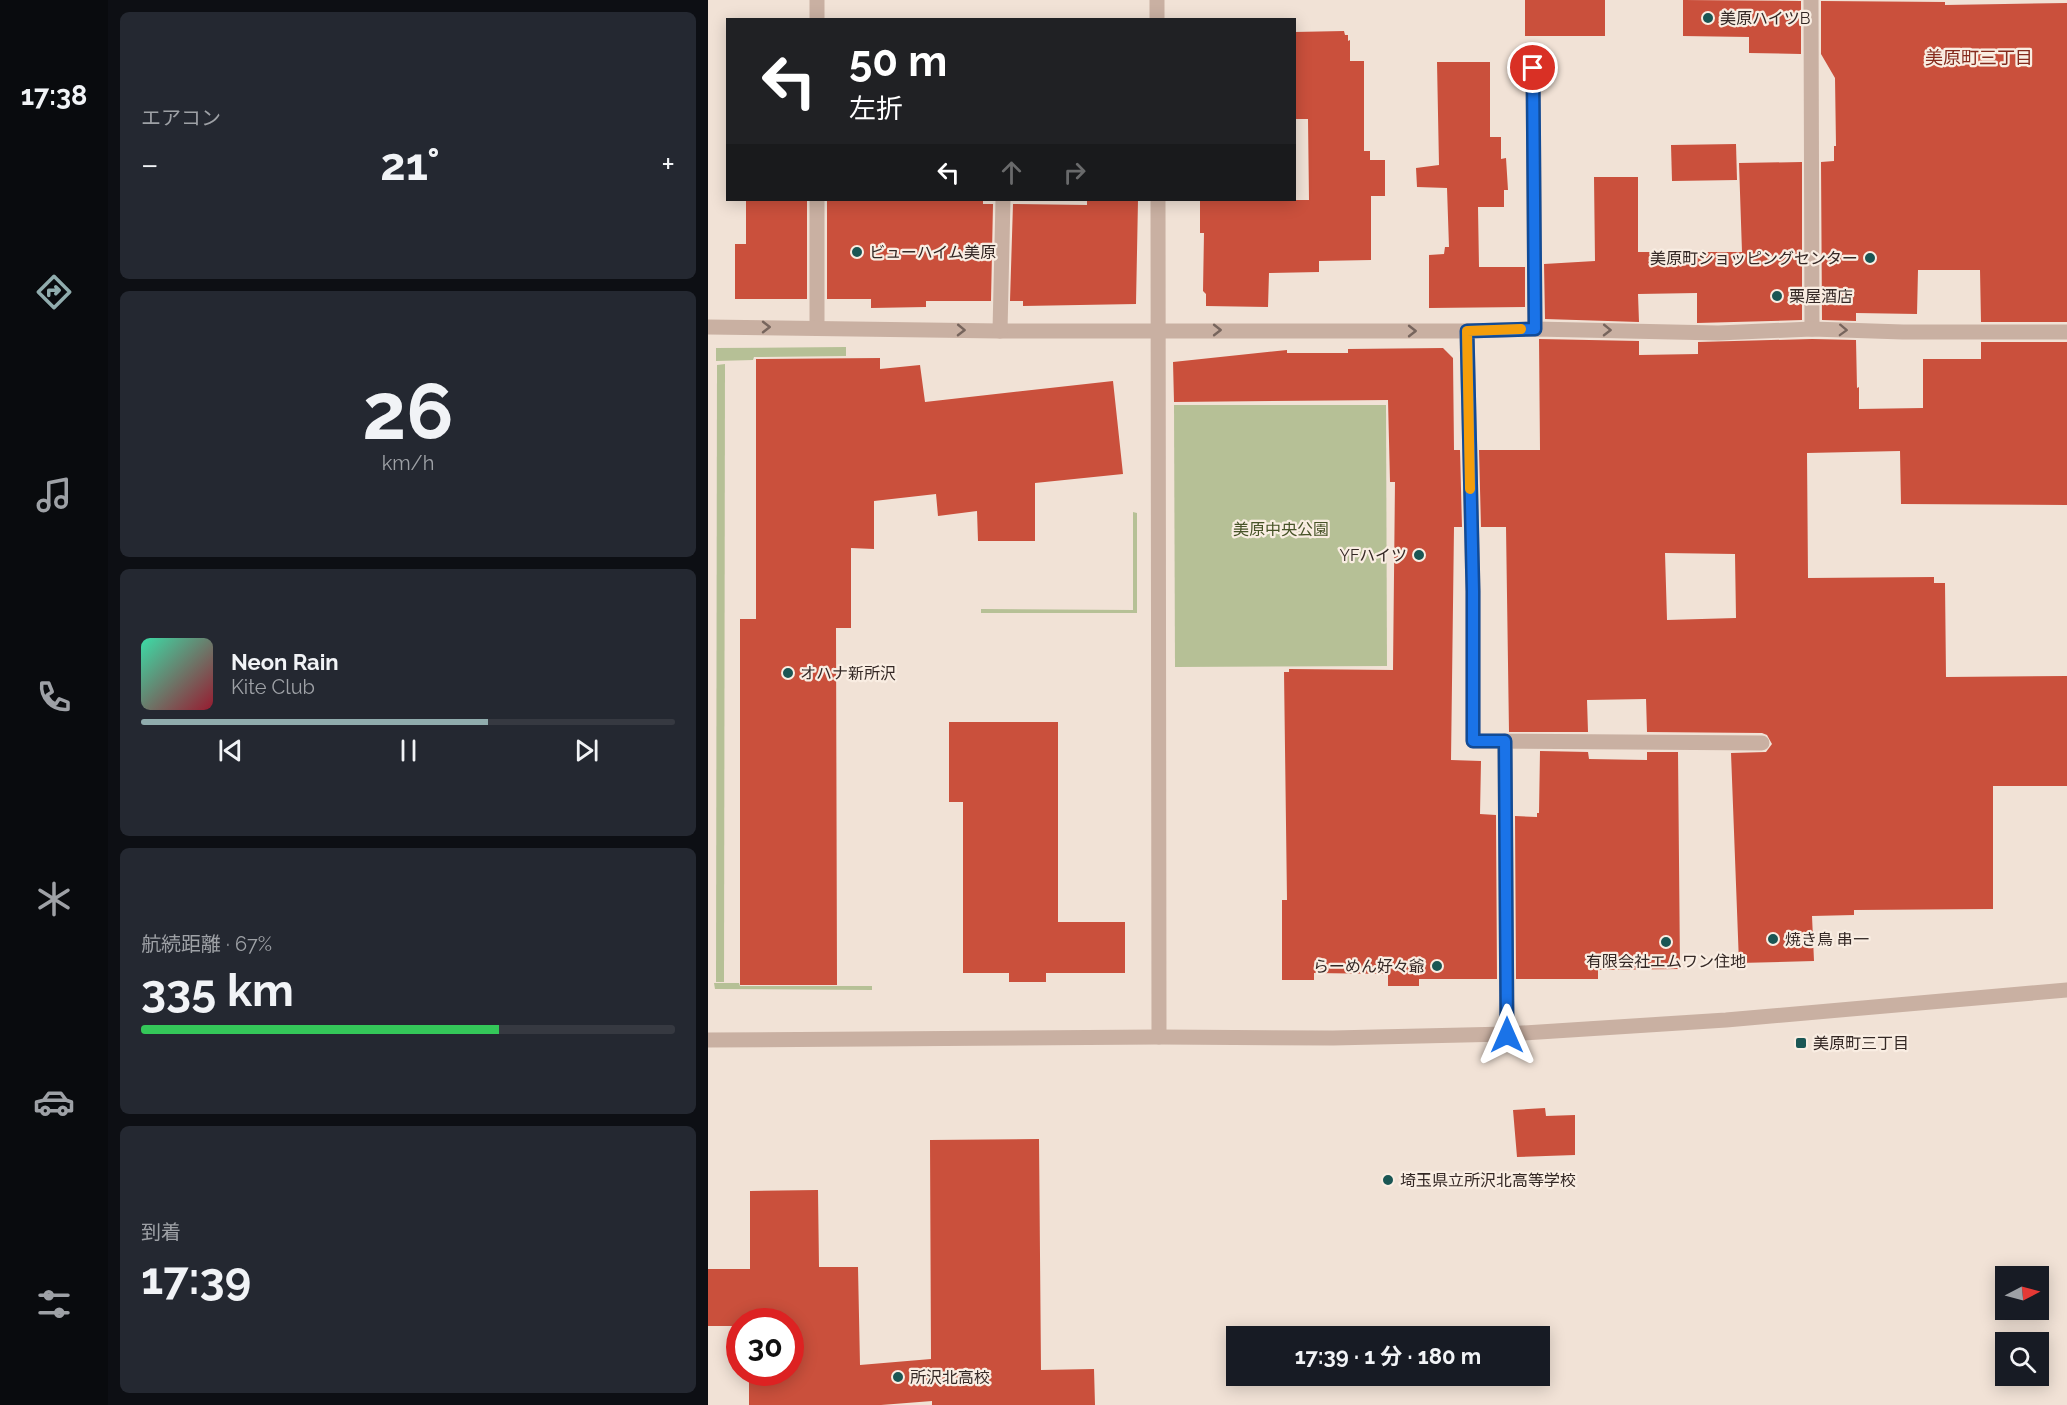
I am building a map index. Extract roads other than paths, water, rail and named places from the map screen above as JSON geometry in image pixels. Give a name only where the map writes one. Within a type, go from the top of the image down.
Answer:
[{"type":"street","points":[[817,0],[817,18]]},
{"type":"street","points":[[1157,0],[1157,18]]},
{"type":"street","points":[[1811,0],[1812,329]]},
{"type":"street","points":[[1533,68],[1535,329]]},
{"type":"street","points":[[817,201],[818,328]]},
{"type":"street","points":[[1000,331],[1003,201]]},
{"type":"street","points":[[1158,201],[1159,1037]]},
{"type":"street","points":[[708,327],[1000,331],[1535,329],[1718,333],[1812,329],[1903,332],[2067,332]]},
{"type":"street","points":[[1467,331],[1473,591],[1473,741],[1762,743]]},
{"type":"street","points":[[1505,741],[1507,1035]]},
{"type":"street","points":[[708,1041],[1507,1035],[1726,1020],[2067,990]]},
{"type":"place","name":"美原ハイツB","points":[[1708,18]]},
{"type":"place","name":"ビューハイム美原","points":[[857,252]]},
{"type":"place","name":"美原町ショッピングセンター","points":[[1870,258]]},
{"type":"place","name":"栗屋酒店","points":[[1777,296]]},
{"type":"place","name":"YFハイツ","points":[[1419,555]]},
{"type":"place","name":"オハナ新所沢","points":[[788,673]]},
{"type":"place","name":"焼き鳥 串一","points":[[1773,939]]},
{"type":"place","name":"有限会社エムワン住地","points":[[1666,942]]},
{"type":"place","name":"らーめん好々爺","points":[[1437,966]]},
{"type":"place","name":"美原町三丁目","points":[[1801,1043]]},
{"type":"place","name":"埼玉県立所沢北高等学校","points":[[1388,1180]]},
{"type":"place","name":"所沢北高校","points":[[898,1377]]},
{"type":"district","name":"美原町三丁目","points":[[1979,58]]},
{"type":"park label","name":"美原中央公園","points":[[1281,529]]}]
